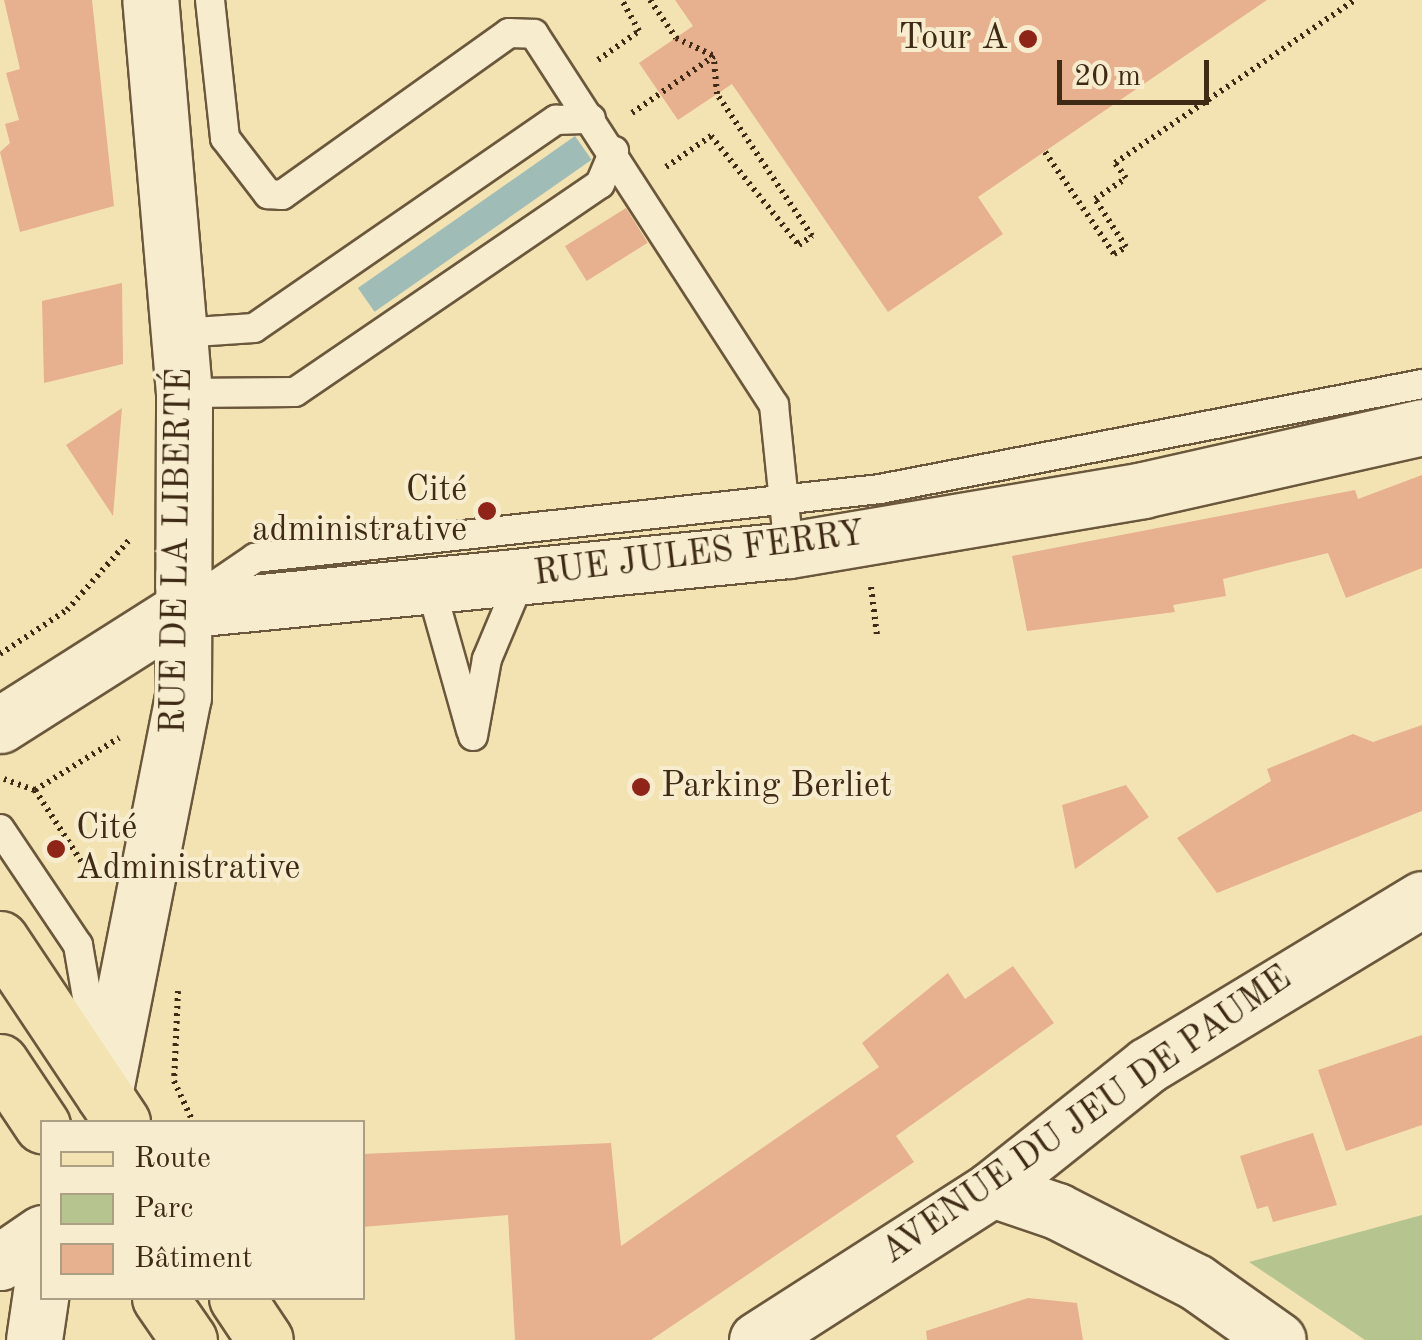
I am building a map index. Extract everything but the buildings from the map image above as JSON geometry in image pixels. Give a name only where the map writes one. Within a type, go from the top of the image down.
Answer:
[{"type":"main road","points":[[0,939],[109,1114]]},
{"type":"main road","points":[[0,1062],[40,1122]]},
{"type":"main road","points":[[161,1300],[189,1340]]},
{"type":"main road","points":[[238,1300],[265,1340]]},
{"type":"street","name":"RUE DE LA LIBERTÉ","points":[[109,1114],[177,740],[184,394],[150,0]]},
{"type":"street","name":"RUE JULES FERRY","points":[[0,725],[181,610],[521,578],[786,525],[1143,490],[1422,427]]},
{"type":"street","name":"AVENUE DU JEU DE PAUME","points":[[757,1340],[992,1189],[1148,1065],[1422,899]]},
{"type":"street","points":[[992,1189],[1058,1211],[1196,1282],[1278,1340]]},
{"type":"street","points":[[0,1262],[40,1234]]},
{"type":"street","points":[[34,1340],[40,1299]]},
{"type":"lane","points":[[210,0],[224,138],[268,194],[282,195],[522,28],[614,151],[774,405],[786,525]]},
{"type":"lane","points":[[180,333],[254,328],[556,120],[591,119]]},
{"type":"lane","points":[[184,394],[295,392],[600,184],[614,151]]},
{"type":"lane","points":[[181,610],[255,558],[786,525],[1422,384]]},
{"type":"lane","points":[[431,588],[474,736],[487,660],[521,578]]},
{"type":"lane","points":[[0,828],[78,945],[109,1114]]},
{"type":"path","points":[[650,0],[676,38],[714,56]]},
{"type":"path","points":[[1045,152],[1114,254],[1126,246],[1095,199],[1126,178],[1115,163],[1355,0]]},
{"type":"path","points":[[660,93],[714,56]]},
{"type":"path","points":[[714,56],[717,94]]},
{"type":"green space","points":[[1422,1215],[1422,1340],[1365,1340],[1249,1262]]},
{"type":"water","points":[[575,136],[592,160],[375,312],[358,288]]},
{"type":"place","name":"Tour A","points":[[1028,39]]},
{"type":"place","name":"Cité administrative","points":[[487,511]]},
{"type":"place","name":"Parking Berliet","points":[[641,787]]},
{"type":"place","name":"Cité Administrative","points":[[56,849]]}]
